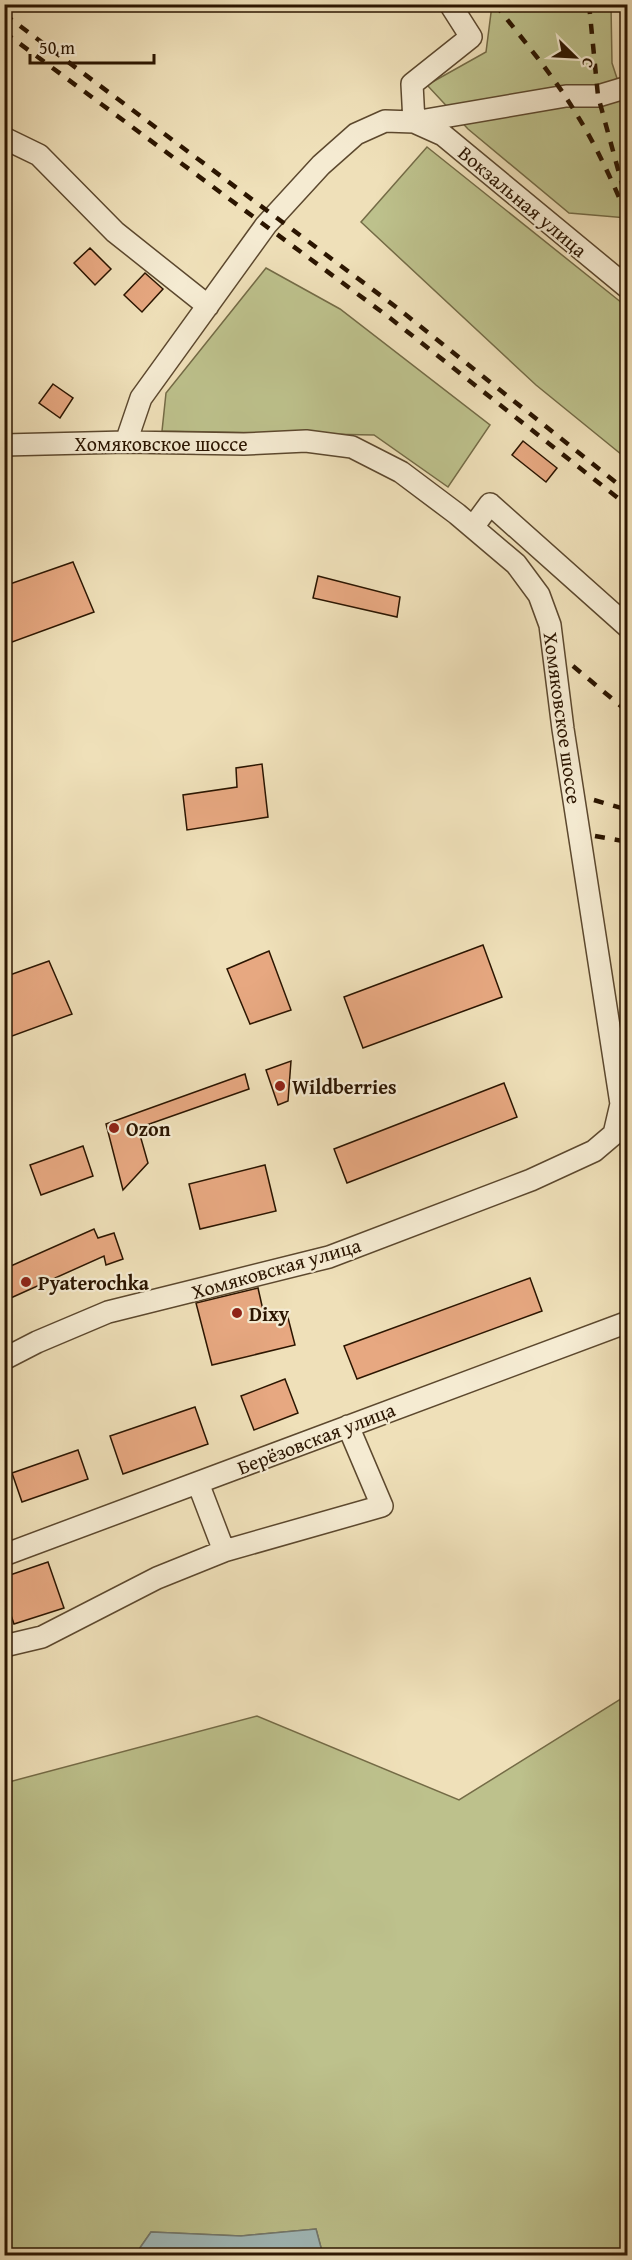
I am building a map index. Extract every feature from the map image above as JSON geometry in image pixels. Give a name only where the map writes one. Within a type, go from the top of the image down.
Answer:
[{"type":"street","points":[[414,122],[412,84],[471,37],[450,4]]},
{"type":"street","points":[[126,442],[141,398],[274,214],[321,165],[356,134],[385,121],[414,122],[566,96],[598,96],[627,87]]},
{"type":"street","name":"Вокзальная улица","points":[[414,122],[443,135],[627,288]]},
{"type":"street","points":[[4,138],[39,155],[115,232],[208,306]]},
{"type":"street","name":"Хомяковское шоссе","points":[[4,445],[126,442],[244,444],[306,441],[352,447],[401,472],[473,527],[516,564],[539,595],[550,625],[563,729],[625,1108]]},
{"type":"street","points":[[473,527],[490,504],[627,627]]},
{"type":"street","name":"Хомяковская улица","points":[[4,1359],[37,1342],[108,1312],[329,1257],[531,1180],[594,1151],[614,1134],[625,1108]]},
{"type":"street","name":"Берёзовская улица","points":[[4,1555],[627,1322]]},
{"type":"street","points":[[4,1646],[42,1637],[157,1578],[224,1551],[382,1506],[348,1426]]},
{"type":"street","points":[[198,1482],[224,1551]]},
{"type":"green space","points":[[492,5],[611,5],[612,63],[627,109],[627,218],[569,213],[468,129],[427,85],[486,52]]},
{"type":"green space","points":[[427,147],[627,307],[627,459],[536,385],[361,222]]},
{"type":"green space","points":[[266,268],[340,309],[490,425],[448,487],[374,435],[162,431],[166,393]]},
{"type":"green space","points":[[627,1695],[627,2255],[323,2255],[316,2229],[241,2236],[151,2232],[135,2255],[5,2256],[5,1783],[257,1716],[459,1800]]},
{"type":"water","points":[[316,2229],[323,2255],[135,2255],[151,2232],[241,2236]]},
{"type":"building","points":[[90,248],[111,269],[95,285],[74,263]]},
{"type":"building","points":[[145,273],[163,289],[142,312],[124,295]]},
{"type":"building","points":[[53,384],[73,398],[60,418],[39,403]]},
{"type":"building","points":[[523,441],[557,468],[546,482],[512,455]]},
{"type":"building","points":[[73,562],[94,612],[4,645],[4,586]]},
{"type":"building","points":[[318,576],[400,597],[397,617],[313,598]]},
{"type":"building","points":[[262,764],[268,817],[187,830],[183,795],[237,787],[236,768]]},
{"type":"building","points":[[483,945],[502,997],[363,1048],[344,997]]},
{"type":"building","points":[[269,951],[291,1010],[250,1024],[227,969]]},
{"type":"building","points":[[49,961],[72,1014],[4,1039],[4,977]]},
{"type":"building","name":"Wildberries","points":[[291,1061],[288,1101],[278,1105],[266,1070]]},
{"type":"building","points":[[245,1074],[249,1089],[138,1128],[148,1163],[123,1190],[106,1124]]},
{"type":"building","points":[[504,1083],[517,1117],[347,1183],[334,1149]]},
{"type":"building","points":[[83,1146],[93,1176],[41,1195],[30,1165]]},
{"type":"building","points":[[265,1165],[276,1211],[200,1229],[189,1184]]},
{"type":"building","points":[[94,1229],[98,1238],[114,1233],[123,1259],[106,1265],[104,1256],[4,1301],[4,1269]]},
{"type":"building","points":[[530,1278],[542,1311],[357,1379],[344,1346]]},
{"type":"building","points":[[258,1288],[265,1319],[287,1314],[295,1345],[212,1365],[196,1303]]},
{"type":"building","points":[[285,1379],[298,1413],[254,1430],[241,1396]]},
{"type":"building","points":[[195,1407],[208,1444],[123,1474],[110,1436]]},
{"type":"building","points":[[78,1450],[88,1479],[22,1502],[12,1473]]},
{"type":"building","points":[[48,1562],[64,1608],[14,1624],[4,1595],[4,1577]]},
{"type":"railway","points":[[495,4],[538,58],[568,101],[598,152],[628,218]]},
{"type":"railway","points":[[589,4],[598,96],[625,195]]},
{"type":"railway","points":[[4,14],[396,307],[628,492]]},
{"type":"railway","points":[[4,32],[390,318],[628,506]]},
{"type":"railway","points":[[573,666],[628,712]]},
{"type":"railway","points":[[594,800],[628,810]]},
{"type":"railway","points":[[595,836],[628,842]]},
{"type":"place","name":"Wildberries","points":[[280,1086]]},
{"type":"place","name":"Ozon","points":[[114,1128]]},
{"type":"place","name":"Pyaterochka","points":[[26,1282]]},
{"type":"place","name":"Dixy","points":[[237,1313]]}]
